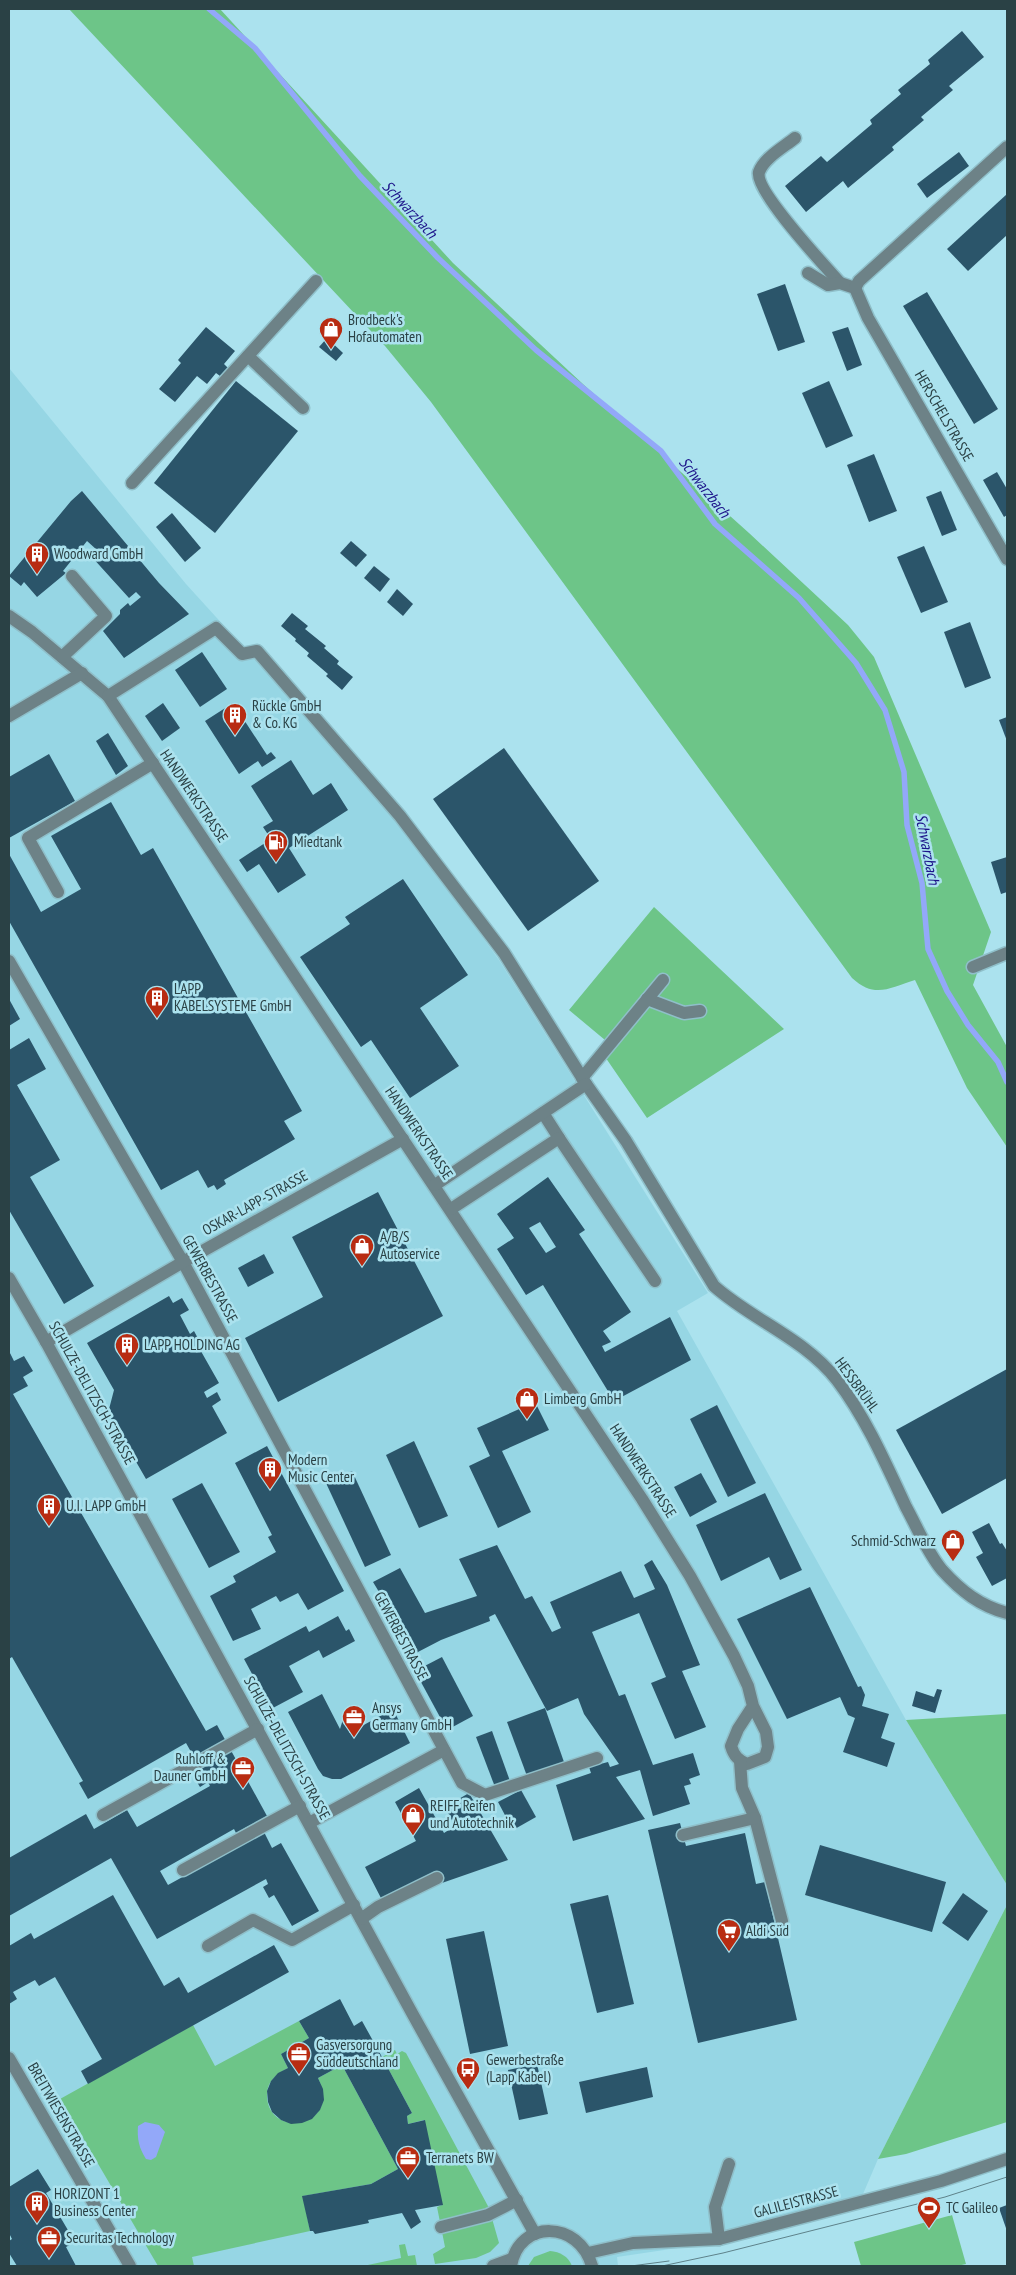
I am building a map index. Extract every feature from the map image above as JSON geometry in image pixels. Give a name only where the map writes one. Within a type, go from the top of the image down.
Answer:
[{"type":"street","points":[[795,138],[763,164],[758,174],[760,182],[769,199],[840,283],[855,288],[859,281],[1007,147]]},
{"type":"street","points":[[808,273],[828,286],[840,283]]},
{"type":"street","points":[[132,483],[316,282]]},
{"type":"street","name":"HERSCHELSTRASSE","points":[[855,288],[868,318],[1007,559]]},
{"type":"street","points":[[248,356],[303,408]]},
{"type":"street","points":[[62,657],[106,616],[72,576]]},
{"type":"street","name":"HANDWERKSTRASSE","points":[[9,616],[82,673],[108,696],[637,1490],[690,1576],[734,1656],[748,1686],[753,1706],[766,1732],[768,1747],[765,1757],[747,1764],[740,1761]]},
{"type":"street","name":"HESSBRÜHL","points":[[108,696],[216,628],[242,654],[257,651],[400,816],[504,953],[584,1081],[626,1141],[714,1286],[728,1298],[806,1349],[836,1380],[865,1423],[919,1532],[941,1568],[965,1593],[989,1608],[1007,1612]]},
{"type":"street","points":[[9,716],[82,673]]},
{"type":"street","points":[[58,892],[28,838],[153,763]]},
{"type":"street","points":[[973,967],[1007,953]]},
{"type":"street","name":"GEWERBESTRASSE","points":[[9,961],[183,1262],[462,1783],[485,1795],[597,1758]]},
{"type":"street","points":[[435,1185],[543,1113],[584,1081],[662,980]]},
{"type":"street","points":[[647,999],[684,1013],[700,1011]]},
{"type":"street","points":[[543,1113],[655,1281]]},
{"type":"street","points":[[450,1208],[559,1138]]},
{"type":"street","name":"OSKAR-LAPP-STRASSE","points":[[46,1342],[183,1262],[403,1139]]},
{"type":"street","name":"SCHULZE-DELITZSCH-STRASSE","points":[[9,1278],[46,1342],[535,2234]]},
{"type":"street","points":[[753,1706],[738,1729],[731,1746],[734,1754],[740,1761],[742,1788],[756,1818],[782,1921]]},
{"type":"street","points":[[103,1815],[258,1729]]},
{"type":"street","points":[[309,1823],[444,1750]]},
{"type":"street","points":[[183,1870],[300,1806]]},
{"type":"street","points":[[683,1835],[756,1818]]},
{"type":"street","points":[[362,1919],[378,1907],[436,1878]]},
{"type":"street","points":[[208,1946],[253,1920],[292,1940],[354,1905]]},
{"type":"street","name":"BREITWIESENSTRASSE","points":[[9,2058],[130,2266]]},
{"type":"street","name":"GALILEISTRASSE","points":[[588,2253],[634,2243],[719,2239],[941,2181],[1007,2159]]},
{"type":"street","points":[[719,2239],[715,2207],[729,2164]]},
{"type":"street","points":[[441,2227],[488,2215],[517,2200]]},
{"type":"street","points":[[493,2266],[511,2263],[521,2244],[535,2234],[550,2231],[566,2233],[579,2241],[588,2253],[592,2266]]},
{"type":"shaded area","points":[[9,368],[186,584],[336,749],[423,854],[499,960],[708,1293],[677,1311],[906,1720],[1007,1885],[1007,1905],[878,2159],[857,2208],[718,2242],[617,2257],[618,2266],[9,2266]]},
{"type":"green space","points":[[69,9],[220,9],[453,263],[848,625],[874,657],[991,932],[973,985],[1007,1047],[1007,1147],[967,1088],[915,980],[882,990],[875,990],[860,984],[852,978],[431,402],[385,346]]},
{"type":"green space","points":[[654,907],[784,1029],[647,1118],[599,1048],[605,1040],[569,1010]]},
{"type":"green space","points":[[1007,1714],[1007,1885],[906,1720]]},
{"type":"green space","points":[[1007,1905],[1007,2122],[906,2154],[878,2159]]},
{"type":"green space","points":[[299,2021],[309,2038],[281,2054],[288,2068],[277,2075],[269,2084],[267,2093],[270,2108],[278,2118],[289,2122],[301,2122],[312,2118],[320,2108],[323,2095],[318,2078],[342,2065],[398,2169],[371,2184],[303,2196],[310,2231],[192,2257],[194,2266],[158,2266],[60,2099],[193,2025],[215,2066]]},
{"type":"green space","points":[[395,2050],[397,2054],[402,2051],[406,2053],[489,2208],[499,2243],[490,2252],[476,2258],[435,2264],[433,2254],[445,2247],[437,2207],[442,2205],[424,2120],[408,2124],[407,2116],[412,2113],[382,2057]]},
{"type":"green space","name":"TC Galileo","points":[[952,2215],[966,2264],[957,2266],[861,2266],[854,2242]]},
{"type":"green space","points":[[405,2244],[408,2256],[415,2255],[417,2266],[363,2266],[401,2258],[399,2245]]},
{"type":"green space","points":[[550,2251],[563,2255],[572,2266],[528,2266],[534,2257]]},
{"type":"water","points":[[145,2122],[159,2125],[165,2132],[156,2157],[151,2160],[146,2159],[138,2139],[138,2126]]},
{"type":"building","points":[[962,31],[984,57],[949,86],[953,90],[921,117],[924,120],[892,147],[894,150],[848,188],[843,181],[806,212],[785,186],[821,156],[827,162],[872,124],[870,120],[901,94],[898,90],[930,64],[928,60]]},
{"type":"building","points":[[959,152],[969,166],[927,198],[917,184]]},
{"type":"building","points":[[1007,194],[1007,235],[968,271],[947,249]]},
{"type":"building","points":[[785,284],[805,342],[778,351],[757,294]]},
{"type":"building","points":[[927,292],[998,409],[974,424],[903,306]]},
{"type":"building","points":[[206,327],[235,351],[224,364],[228,368],[220,376],[216,373],[207,384],[197,376],[175,402],[159,389],[181,363],[178,360]]},
{"type":"building","points":[[848,327],[862,365],[847,371],[832,332]]},
{"type":"building","name":"Brodbeck's Hofautomaten","points":[[327,338],[343,353],[336,361],[319,347]]},
{"type":"building","points":[[236,381],[298,431],[215,533],[154,483]]},
{"type":"building","points":[[829,381],[853,436],[826,448],[802,393]]},
{"type":"building","points":[[874,454],[897,511],[869,522],[847,465]]},
{"type":"building","points":[[997,472],[1007,489],[1007,515],[1004,517],[983,480]]},
{"type":"building","name":"Woodward GmbH","points":[[82,491],[159,583],[189,614],[124,658],[103,631],[120,614],[120,610],[128,603],[130,606],[141,597],[136,592],[129,598],[91,556],[97,550],[87,541],[63,571],[66,573],[37,597],[24,582],[21,586],[9,576],[71,501]]},
{"type":"building","points":[[941,491],[957,530],[942,536],[926,497]]},
{"type":"building","points":[[172,513],[201,548],[185,562],[156,527]]},
{"type":"building","points":[[351,541],[367,555],[356,567],[340,553]]},
{"type":"building","points":[[924,546],[948,602],[921,613],[897,557]]},
{"type":"building","points":[[374,566],[390,579],[380,592],[364,578]]},
{"type":"building","points":[[397,589],[413,604],[403,616],[387,602]]},
{"type":"building","points":[[292,613],[308,626],[305,629],[326,646],[324,648],[339,661],[337,664],[353,677],[342,690],[326,676],[328,674],[307,656],[309,653],[281,626]]},
{"type":"building","points":[[970,622],[991,678],[965,688],[944,632]]},
{"type":"building","points":[[202,652],[227,689],[200,707],[175,670]]},
{"type":"building","points":[[163,703],[180,728],[162,741],[145,716]]},
{"type":"building","name":"Rückle GmbH & Co. KG","points":[[233,703],[267,755],[271,752],[276,758],[262,767],[258,761],[239,774],[205,721]]},
{"type":"building","points":[[1007,717],[1007,741],[999,720]]},
{"type":"building","points":[[108,733],[128,766],[116,775],[96,741]]},
{"type":"building","points":[[504,748],[599,881],[528,931],[433,799]]},
{"type":"building","points":[[49,754],[75,801],[9,838],[9,777]]},
{"type":"building","points":[[291,760],[313,795],[331,783],[348,810],[289,848],[306,875],[278,893],[259,864],[247,872],[239,860],[271,839],[263,827],[273,821],[251,786]]},
{"type":"building","name":"LAPP KABELSYSTEME GmbH","points":[[111,802],[141,855],[153,848],[302,1111],[284,1121],[295,1139],[224,1180],[226,1184],[217,1190],[214,1185],[208,1188],[198,1170],[161,1190],[9,921],[9,854],[41,912],[81,889],[51,836]]},
{"type":"building","points":[[1007,857],[1007,892],[1001,894],[991,862]]},
{"type":"building","points":[[403,879],[468,975],[420,1008],[459,1066],[410,1098],[371,1040],[361,1047],[300,957],[350,924],[345,917]]},
{"type":"building","points":[[9,999],[20,1019],[9,1026]]},
{"type":"building","points":[[29,1038],[46,1069],[17,1085],[60,1160],[30,1177],[94,1286],[64,1304],[9,1210],[9,1050]]},
{"type":"building","points":[[548,1177],[585,1230],[579,1234],[631,1312],[603,1331],[611,1342],[602,1346],[605,1352],[670,1317],[691,1360],[614,1401],[543,1285],[526,1295],[497,1249],[514,1238],[497,1214]],"holes":[[[540,1222],[556,1247],[546,1253],[529,1228]]]},
{"type":"building","name":"A/B/S Autoservice","points":[[378,1192],[443,1316],[278,1402],[245,1338],[323,1297],[292,1237]]},
{"type":"building","points":[[264,1254],[274,1273],[248,1287],[238,1268]]},
{"type":"building","points":[[169,1296],[173,1303],[182,1298],[189,1310],[180,1315],[190,1334],[194,1331],[201,1344],[198,1346],[219,1383],[204,1392],[207,1398],[217,1392],[221,1400],[212,1406],[227,1433],[146,1479],[108,1413],[114,1390],[87,1343]]},
{"type":"building","points":[[9,1351],[14,1361],[24,1356],[33,1371],[23,1377],[28,1386],[13,1394],[206,1731],[217,1725],[267,1816],[236,1833],[234,1829],[160,1871],[168,1885],[264,1832],[272,1848],[281,1843],[319,1911],[292,1926],[274,1895],[269,1898],[263,1887],[268,1884],[266,1879],[157,1939],[111,1858],[9,1916],[9,1858],[86,1814],[94,1829],[127,1810],[137,1827],[210,1786],[208,1782],[200,1787],[194,1777],[203,1773],[186,1743],[88,1799],[79,1783],[83,1781],[12,1657],[9,1659]]},
{"type":"building","points":[[1007,1369],[1007,1478],[942,1514],[896,1430]]},
{"type":"building","points":[[535,1402],[549,1430],[502,1451],[531,1512],[498,1528],[469,1466],[490,1456],[477,1428]]},
{"type":"building","points":[[717,1405],[756,1483],[728,1497],[690,1419]]},
{"type":"building","points":[[414,1441],[448,1516],[419,1528],[386,1455]]},
{"type":"building","points":[[267,1446],[344,1591],[308,1610],[298,1593],[280,1602],[276,1596],[251,1609],[261,1629],[233,1641],[210,1596],[236,1582],[233,1576],[276,1552],[268,1537],[272,1535],[235,1463]]},
{"type":"building","points":[[352,1471],[391,1555],[365,1567],[326,1483]]},
{"type":"building","points":[[701,1473],[717,1502],[690,1517],[674,1487]]},
{"type":"building","points":[[202,1483],[240,1552],[209,1568],[172,1499]]},
{"type":"building","points":[[765,1493],[802,1570],[780,1580],[769,1557],[721,1581],[696,1525]]},
{"type":"building","points":[[989,1523],[1000,1544],[1002,1543],[1007,1551],[1007,1578],[992,1586],[976,1557],[983,1553],[972,1532]]},
{"type":"building","points":[[497,1545],[525,1599],[532,1596],[552,1632],[561,1628],[550,1602],[621,1571],[634,1598],[655,1589],[644,1565],[652,1560],[667,1585],[700,1665],[682,1671],[706,1727],[675,1739],[651,1683],[666,1677],[639,1613],[592,1632],[619,1696],[625,1694],[653,1765],[693,1753],[700,1775],[689,1779],[691,1784],[684,1786],[690,1804],[653,1816],[640,1770],[616,1777],[645,1819],[573,1841],[556,1785],[591,1773],[589,1767],[608,1762],[610,1767],[619,1764],[584,1714],[578,1698],[547,1711],[495,1614],[489,1617],[490,1621],[441,1640],[416,1653],[373,1582],[400,1568],[425,1613],[477,1596],[459,1559]]},
{"type":"building","points":[[810,1587],[858,1687],[861,1686],[865,1695],[862,1706],[889,1714],[881,1738],[895,1743],[887,1767],[843,1752],[855,1718],[848,1715],[840,1697],[787,1719],[737,1619]]},
{"type":"building","points":[[338,1616],[346,1631],[349,1629],[355,1641],[323,1658],[319,1650],[289,1666],[303,1692],[271,1709],[244,1659],[306,1626],[309,1632]]},
{"type":"building","points":[[442,1657],[473,1716],[447,1730],[415,1671]]},
{"type":"building","points":[[937,1689],[942,1690],[935,1713],[912,1706],[916,1691],[934,1697]]},
{"type":"building","name":"Ansys Germany GmbH","points":[[322,1694],[340,1729],[344,1716],[350,1714],[353,1719],[349,1733],[393,1709],[410,1743],[341,1779],[323,1776],[288,1712]]},
{"type":"building","points":[[545,1708],[564,1762],[527,1776],[507,1722]]},
{"type":"building","points":[[492,1731],[510,1781],[495,1787],[476,1737]]},
{"type":"building","points":[[419,1788],[444,1833],[455,1826],[445,1807],[469,1793],[508,1860],[439,1884],[382,1900],[365,1867],[416,1841],[395,1802]]},
{"type":"building","points":[[521,1790],[536,1817],[513,1830],[498,1802]]},
{"type":"building","name":"Aldi Süd","points":[[680,1823],[686,1846],[745,1833],[756,1884],[765,1882],[797,2020],[698,2043],[648,1830]]},
{"type":"building","points":[[820,1845],[946,1882],[932,1932],[805,1895]]},
{"type":"building","points":[[963,1893],[988,1911],[968,1941],[942,1923]]},
{"type":"building","points":[[113,1895],[164,1986],[179,1977],[188,1993],[274,1945],[289,1972],[88,2084],[81,2071],[102,2059],[55,1977],[39,1986],[35,1980],[13,1992],[17,1999],[9,2004],[9,1946],[31,1933],[34,1939]]},
{"type":"building","points":[[608,1895],[634,2004],[597,2013],[570,1904]]},
{"type":"building","points":[[484,1931],[508,2046],[470,2054],[446,1939]]},
{"type":"building","points":[[340,1999],[354,2026],[362,2021],[382,2057],[412,2113],[407,2116],[408,2124],[425,2120],[443,2205],[415,2210],[421,2222],[411,2229],[402,2213],[368,2220],[369,2223],[315,2234],[313,2231],[310,2231],[302,2196],[371,2184],[398,2169],[342,2065],[318,2078],[323,2089],[324,2100],[320,2110],[312,2119],[302,2123],[291,2124],[281,2120],[272,2112],[268,2102],[267,2091],[271,2081],[278,2073],[288,2068],[281,2054],[309,2038],[299,2021]]},
{"type":"building","points":[[537,2064],[548,2114],[519,2120],[508,2070]]},
{"type":"building","points":[[647,2067],[653,2097],[586,2113],[579,2082]]},
{"type":"building","name":"HORIZONT 1 Business Center","points":[[38,2169],[51,2190],[46,2193],[75,2242],[66,2247],[76,2266],[17,2266],[9,2253],[9,2241],[12,2239],[9,2233],[9,2187]]},
{"type":"building","points":[[1007,2205],[1007,2231],[999,2208]]},
{"type":"waterway","name":"Schwarzbach","points":[[209,9],[255,48],[360,176],[438,258],[536,350],[661,451],[715,524],[799,598],[856,663],[885,710],[904,772],[907,825],[922,883],[928,949],[947,991],[968,1025],[998,1062],[1007,1082]]},
{"type":"tram line","points":[[662,2266],[723,2253],[945,2197],[1007,2177]]},
{"type":"tram line","points":[[631,2266],[669,2261]]},
{"type":"place","name":"Brodbeck's Hofautomaten","points":[[331,350]]},
{"type":"place","name":"Woodward GmbH","points":[[37,575]]},
{"type":"place","name":"Rückle GmbH & Co. KG","points":[[235,736]]},
{"type":"place","name":"Miedtank","points":[[276,863]]},
{"type":"place","name":"LAPP KABELSYSTEME GmbH","points":[[157,1019]]},
{"type":"place","name":"A/B/S Autoservice","points":[[362,1267]]},
{"type":"place","name":"LAPP HOLDING AG","points":[[127,1366]]},
{"type":"place","name":"Limberg GmbH","points":[[527,1420]]},
{"type":"place","name":"Modern Music Center","points":[[270,1490]]},
{"type":"place","name":"U.I. LAPP GmbH","points":[[49,1527]]},
{"type":"place","name":"Schmid-Schwarz","points":[[953,1562]]},
{"type":"place","name":"Ansys Germany GmbH","points":[[354,1738]]},
{"type":"place","name":"Ruhloff & Dauner GmbH","points":[[243,1789]]},
{"type":"place","name":"REIFF Reifen und Autotechnik","points":[[413,1836]]},
{"type":"place","name":"Aldi Süd","points":[[729,1952]]},
{"type":"place","name":"Gasversorgung Süddeutschland","points":[[299,2075]]},
{"type":"place","name":"Gewerbestraße (Lapp Kabel)","points":[[468,2090]]},
{"type":"place","name":"Terranets BW","points":[[408,2179]]},
{"type":"place","name":"HORIZONT 1 Business Center","points":[[37,2224]]},
{"type":"place","name":"TC Galileo","points":[[929,2229]]},
{"type":"place","name":"Securitas Technology","points":[[49,2259]]}]
